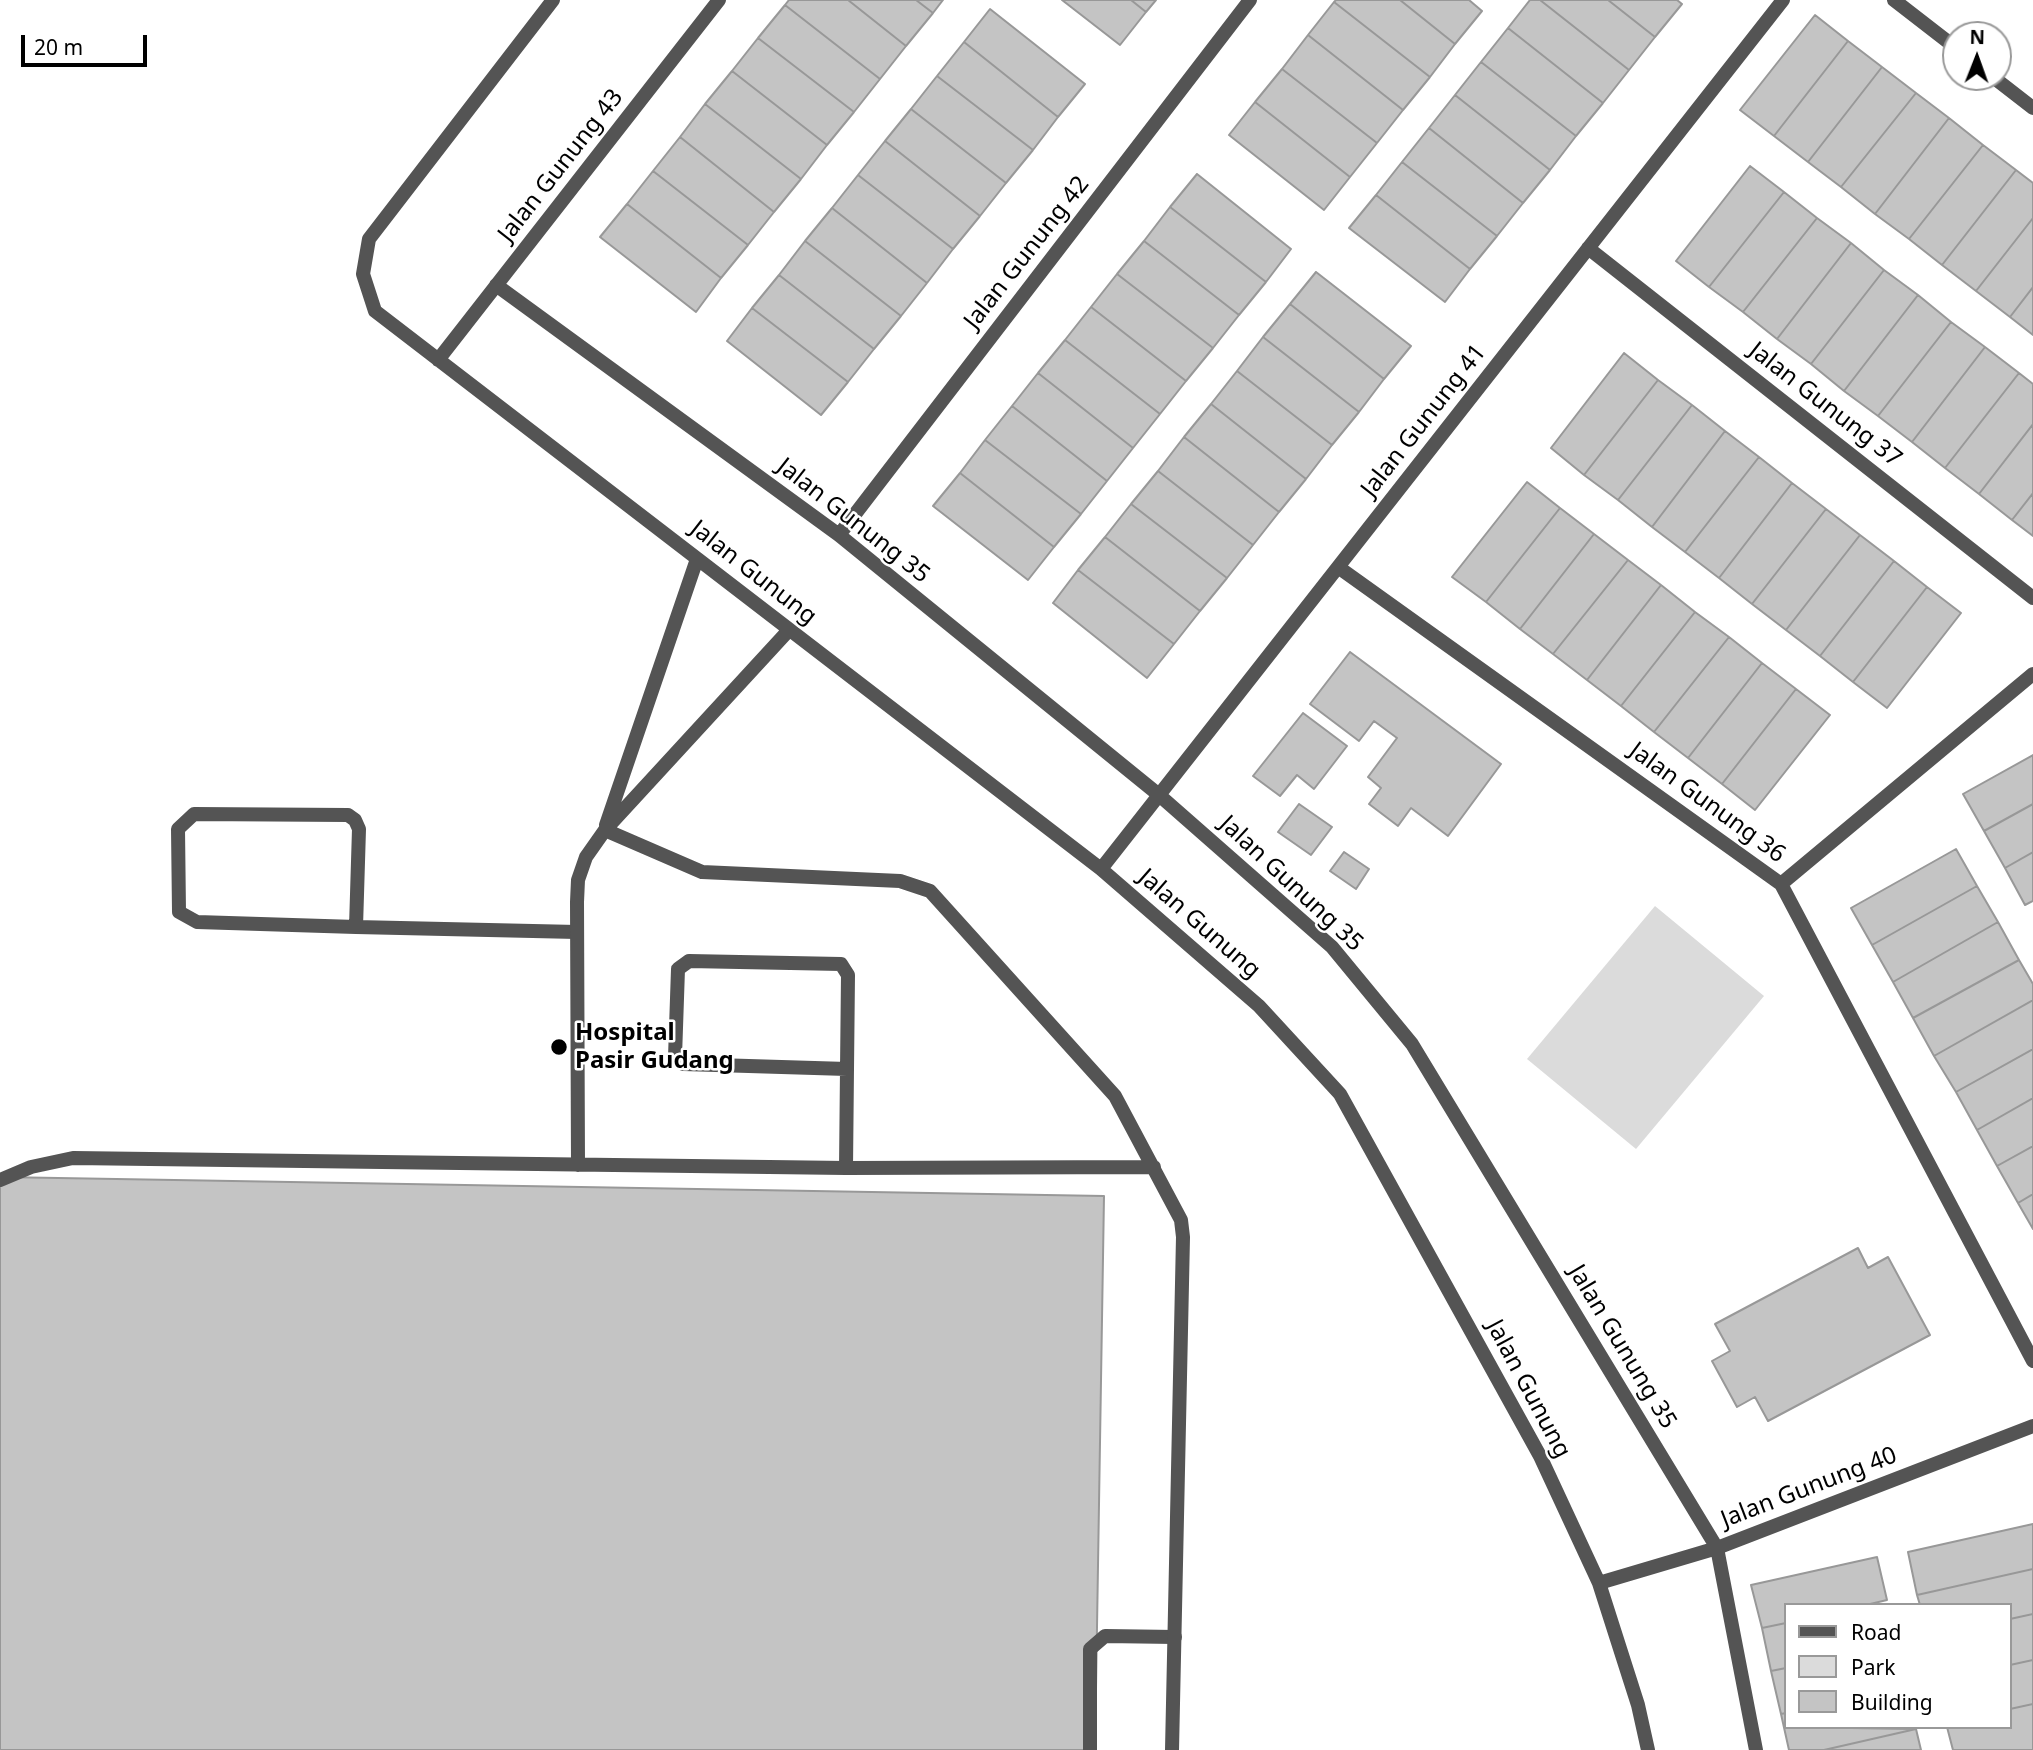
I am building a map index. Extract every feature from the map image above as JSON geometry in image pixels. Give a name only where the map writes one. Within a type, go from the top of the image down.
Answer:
[{"type":"street","name":"Jalan Gunung","points":[[553,0],[369,239],[363,274],[375,311],[1101,869],[1259,1006],[1340,1094],[1540,1456],[1599,1583],[1638,1705],[1648,1750]]},
{"type":"street","name":"Jalan Gunung 43","points":[[438,360],[719,0]]},
{"type":"street","name":"Jalan Gunung 42","points":[[839,535],[1250,0]]},
{"type":"street","name":"Jalan Gunung 41","points":[[1101,869],[1783,0]]},
{"type":"street","points":[[1894,0],[1942,37]]},
{"type":"street","points":[[2011,91],[2033,108]]},
{"type":"street","name":"Jalan Gunung 37","points":[[1588,248],[2033,598]]},
{"type":"street","name":"Jalan Gunung 35","points":[[496,285],[839,535],[1158,795],[1332,947],[1412,1045],[1717,1548],[1756,1750]]},
{"type":"street","points":[[604,830],[697,559]]},
{"type":"street","name":"Jalan Gunung 36","points":[[1338,567],[1781,884],[2033,1361]]},
{"type":"street","points":[[578,1165],[578,880],[586,858],[604,830],[789,630]]},
{"type":"street","points":[[1781,884],[2033,674]]},
{"type":"street","points":[[356,926],[359,829],[355,820],[348,815],[194,814],[178,829],[179,912],[197,922],[577,932]]},
{"type":"street","points":[[604,830],[702,872],[900,881],[930,891],[1115,1096],[1181,1220],[1185,1258],[1172,1750]]},
{"type":"street","points":[[846,1168],[848,975],[841,964],[689,961],[678,969],[675,1057],[683,1065],[847,1069]]},
{"type":"street","points":[[0,1180],[31,1167],[73,1158],[846,1168],[1154,1167]]},
{"type":"street","name":"Jalan Gunung 40","points":[[1599,1583],[1717,1548],[2033,1426]]},
{"type":"street","points":[[1090,1750],[1090,1649],[1105,1636],[1175,1637]]},
{"type":"green space","points":[[1655,906],[1764,996],[1636,1149],[1527,1059]]},
{"type":"building","points":[[789,0],[848,0],[906,46],[880,79],[785,5]]},
{"type":"building","points":[[848,0],[916,0],[933,13],[906,46]]},
{"type":"building","points":[[916,0],[943,0],[933,13]]},
{"type":"building","points":[[1062,0],[1131,0],[1146,12],[1120,45]]},
{"type":"building","points":[[1131,0],[1156,0],[1146,12]]},
{"type":"building","points":[[1400,0],[1455,44],[1430,77],[1334,2]]},
{"type":"building","points":[[1400,0],[1469,0],[1482,11],[1455,44]]},
{"type":"building","points":[[1530,0],[1540,0],[1629,70],[1603,103],[1508,28]]},
{"type":"building","points":[[1540,0],[1608,0],[1655,37],[1629,70]]},
{"type":"building","points":[[1608,0],[1677,0],[1682,4],[1655,37]]},
{"type":"building","points":[[1334,2],[1430,77],[1403,110],[1308,35]]},
{"type":"building","points":[[785,5],[880,79],[854,112],[758,38]]},
{"type":"building","points":[[990,9],[1085,84],[1058,117],[964,42]]},
{"type":"building","points":[[1815,15],[1848,41],[1774,136],[1740,110]]},
{"type":"building","points":[[1508,28],[1603,103],[1576,136],[1481,62]]},
{"type":"building","points":[[1308,35],[1403,110],[1377,143],[1282,69]]},
{"type":"building","points":[[758,38],[854,112],[827,145],[732,71]]},
{"type":"building","points":[[1848,41],[1882,67],[1808,162],[1774,136]]},
{"type":"building","points":[[964,42],[1058,117],[1033,150],[937,76]]},
{"type":"building","points":[[1481,62],[1576,136],[1550,170],[1455,95]]},
{"type":"building","points":[[1882,67],[1916,93],[1841,187],[1808,162]]},
{"type":"building","points":[[1282,69],[1377,143],[1350,177],[1255,102]]},
{"type":"building","points":[[732,71],[827,145],[801,179],[705,104]]},
{"type":"building","points":[[937,76],[1033,150],[1006,183],[911,109]]},
{"type":"building","points":[[1916,93],[1949,118],[1875,214],[1841,187]]},
{"type":"building","points":[[1455,95],[1550,170],[1523,203],[1429,128]]},
{"type":"building","points":[[1255,102],[1350,177],[1324,210],[1229,135]]},
{"type":"building","points":[[705,104],[801,179],[774,212],[680,137]]},
{"type":"building","points":[[911,109],[1006,183],[980,216],[885,141]]},
{"type":"building","points":[[1949,118],[1983,145],[1909,239],[1875,214]]},
{"type":"building","points":[[1429,128],[1523,203],[1497,236],[1402,162]]},
{"type":"building","points":[[680,137],[774,212],[748,245],[653,171]]},
{"type":"building","points":[[885,141],[980,216],[953,249],[858,175]]},
{"type":"building","points":[[1983,145],[2016,170],[1942,265],[1909,239]]},
{"type":"building","points":[[1402,162],[1497,236],[1470,269],[1376,195]]},
{"type":"building","points":[[1750,166],[1784,192],[1709,287],[1676,261]]},
{"type":"building","points":[[2016,170],[2033,183],[2033,218],[1976,291],[1942,265]]},
{"type":"building","points":[[653,171],[748,245],[721,278],[627,204]]},
{"type":"building","points":[[1197,174],[1291,249],[1266,282],[1170,207]]},
{"type":"building","points":[[858,175],[953,249],[927,283],[832,208]]},
{"type":"building","points":[[1784,192],[1817,218],[1743,312],[1709,287]]},
{"type":"building","points":[[1376,195],[1470,269],[1445,302],[1349,228]]},
{"type":"building","points":[[627,204],[721,278],[696,312],[600,237]]},
{"type":"building","points":[[1170,207],[1266,282],[1239,315],[1144,241]]},
{"type":"building","points":[[832,208],[927,283],[901,316],[805,241]]},
{"type":"building","points":[[1817,218],[1851,243],[1777,339],[1743,312]]},
{"type":"building","points":[[2033,218],[2033,287],[2010,317],[1976,291]]},
{"type":"building","points":[[805,241],[901,316],[874,349],[779,275]]},
{"type":"building","points":[[1144,241],[1239,315],[1213,348],[1117,274]]},
{"type":"building","points":[[1851,243],[1884,270],[1811,364],[1777,339]]},
{"type":"building","points":[[1884,270],[1918,295],[1844,391],[1811,364]]},
{"type":"building","points":[[1316,272],[1411,346],[1384,379],[1290,304]]},
{"type":"building","points":[[1117,274],[1213,348],[1186,381],[1091,307]]},
{"type":"building","points":[[779,275],[874,349],[848,382],[752,308]]},
{"type":"building","points":[[2033,287],[2033,335],[2010,317]]},
{"type":"building","points":[[1918,295],[1951,322],[1878,416],[1844,391]]},
{"type":"building","points":[[1290,304],[1384,379],[1359,412],[1263,337]]},
{"type":"building","points":[[1091,307],[1186,381],[1160,414],[1065,340]]},
{"type":"building","points":[[752,308],[848,382],[821,415],[727,341]]},
{"type":"building","points":[[1951,322],[1985,347],[1912,442],[1878,416]]},
{"type":"building","points":[[1263,337],[1359,412],[1332,445],[1237,371]]},
{"type":"building","points":[[1065,340],[1160,414],[1133,448],[1038,373]]},
{"type":"building","points":[[1985,347],[2019,373],[1945,468],[1912,442]]},
{"type":"building","points":[[1624,353],[1658,380],[1584,475],[1551,448]]},
{"type":"building","points":[[1237,371],[1332,445],[1306,479],[1211,404]]},
{"type":"building","points":[[1038,373],[1133,448],[1107,481],[1012,406]]},
{"type":"building","points":[[2019,373],[2033,384],[2033,424],[1979,494],[1945,468]]},
{"type":"building","points":[[1658,380],[1692,405],[1618,500],[1584,475]]},
{"type":"building","points":[[1211,404],[1306,479],[1279,512],[1184,437]]},
{"type":"building","points":[[1692,405],[1725,431],[1652,527],[1618,500]]},
{"type":"building","points":[[1012,406],[1107,481],[1081,514],[985,440]]},
{"type":"building","points":[[2033,424],[2033,493],[2012,520],[1979,494]]},
{"type":"building","points":[[1725,431],[1759,457],[1685,552],[1652,527]]},
{"type":"building","points":[[1184,437],[1279,512],[1253,545],[1158,471]]},
{"type":"building","points":[[985,440],[1081,514],[1054,547],[960,473]]},
{"type":"building","points":[[1759,457],[1792,483],[1719,578],[1685,552]]},
{"type":"building","points":[[1158,471],[1253,545],[1227,578],[1131,504]]},
{"type":"building","points":[[960,473],[1054,547],[1028,580],[933,506]]},
{"type":"building","points":[[1527,482],[1560,508],[1486,602],[1452,577]]},
{"type":"building","points":[[1792,483],[1826,509],[1752,604],[1719,578]]},
{"type":"building","points":[[2033,493],[2033,536],[2012,520]]},
{"type":"building","points":[[1131,504],[1227,578],[1200,611],[1105,537]]},
{"type":"building","points":[[1560,508],[1594,534],[1520,629],[1486,602]]},
{"type":"building","points":[[1826,509],[1860,535],[1786,630],[1752,604]]},
{"type":"building","points":[[1594,534],[1628,560],[1553,654],[1520,629]]},
{"type":"building","points":[[1860,535],[1894,561],[1820,656],[1786,630]]},
{"type":"building","points":[[1105,537],[1200,611],[1174,644],[1078,570]]},
{"type":"building","points":[[1628,560],[1661,585],[1587,680],[1553,654]]},
{"type":"building","points":[[1894,561],[1927,587],[1853,682],[1820,656]]},
{"type":"building","points":[[1078,570],[1174,644],[1147,678],[1053,603]]},
{"type":"building","points":[[1661,585],[1695,612],[1621,706],[1587,680]]},
{"type":"building","points":[[1927,587],[1961,613],[1887,708],[1853,682]]},
{"type":"building","points":[[1695,612],[1729,637],[1654,732],[1621,706]]},
{"type":"building","points":[[1729,637],[1762,663],[1688,758],[1654,732]]},
{"type":"building","points":[[1350,652],[1501,764],[1448,836],[1411,808],[1398,826],[1369,804],[1381,788],[1368,777],[1397,738],[1374,721],[1359,741],[1310,704]]},
{"type":"building","points":[[1762,663],[1796,689],[1722,784],[1688,758]]},
{"type":"building","points":[[1796,689],[1830,715],[1755,810],[1722,784]]},
{"type":"building","points":[[1303,713],[1347,746],[1314,789],[1297,775],[1280,796],[1253,776]]},
{"type":"building","points":[[2033,755],[2033,804],[1984,831],[1963,794]]},
{"type":"building","points":[[1299,804],[1332,827],[1311,855],[1278,832]]},
{"type":"building","points":[[2033,804],[2033,852],[2005,868],[1984,831]]},
{"type":"building","points":[[1956,849],[1977,886],[1872,945],[1851,908]]},
{"type":"building","points":[[1344,852],[1369,869],[1356,889],[1330,871]]},
{"type":"building","points":[[2033,852],[2033,901],[2025,905],[2005,868]]},
{"type":"building","points":[[1977,886],[1998,922],[1893,982],[1872,945]]},
{"type":"building","points":[[1998,922],[2019,960],[1913,1018],[1893,982]]},
{"type":"building","points":[[2019,960],[2033,984],[2033,1000],[1934,1056],[1913,1018]]},
{"type":"building","points":[[2033,1000],[2033,1049],[1956,1092],[1934,1056]]},
{"type":"building","points":[[2033,1049],[2033,1098],[1977,1130],[1956,1092]]},
{"type":"building","points":[[2033,1098],[2033,1146],[1997,1166],[1977,1130]]},
{"type":"building","points":[[2033,1146],[2033,1194],[2018,1203],[1997,1166]]},
{"type":"building","points":[[0,1177],[1104,1196],[1095,1750],[0,1750]]},
{"type":"building","points":[[2033,1194],[2033,1229],[2018,1203]]},
{"type":"building","points":[[1858,1248],[1868,1268],[1888,1257],[1930,1335],[1768,1421],[1755,1397],[1737,1407],[1712,1361],[1730,1351],[1715,1324]]},
{"type":"building","points":[[2033,1524],[2033,1569],[1917,1595],[1908,1552]]},
{"type":"building","points":[[1877,1557],[1887,1600],[1874,1603],[1784,1603],[1784,1623],[1762,1628],[1751,1585]]},
{"type":"building","points":[[2033,1569],[2033,1614],[2012,1619],[2012,1603],[1919,1603],[1917,1595]]},
{"type":"building","points":[[2033,1614],[2033,1660],[2012,1665],[2012,1619]]},
{"type":"building","points":[[1784,1623],[1784,1668],[1771,1671],[1762,1628]]},
{"type":"building","points":[[2033,1660],[2033,1704],[2012,1709],[2012,1665]]},
{"type":"building","points":[[1784,1668],[1784,1713],[1781,1714],[1771,1671]]},
{"type":"building","points":[[2033,1704],[2033,1750],[1953,1750],[1948,1729],[2012,1729],[2012,1709]]},
{"type":"building","points":[[1784,1729],[1916,1729],[1824,1750],[1789,1750]]},
{"type":"building","points":[[1916,1729],[1921,1750],[1824,1750]]},
{"type":"place","name":"Hospital Pasir Gudang","points":[[559,1047]]}]
